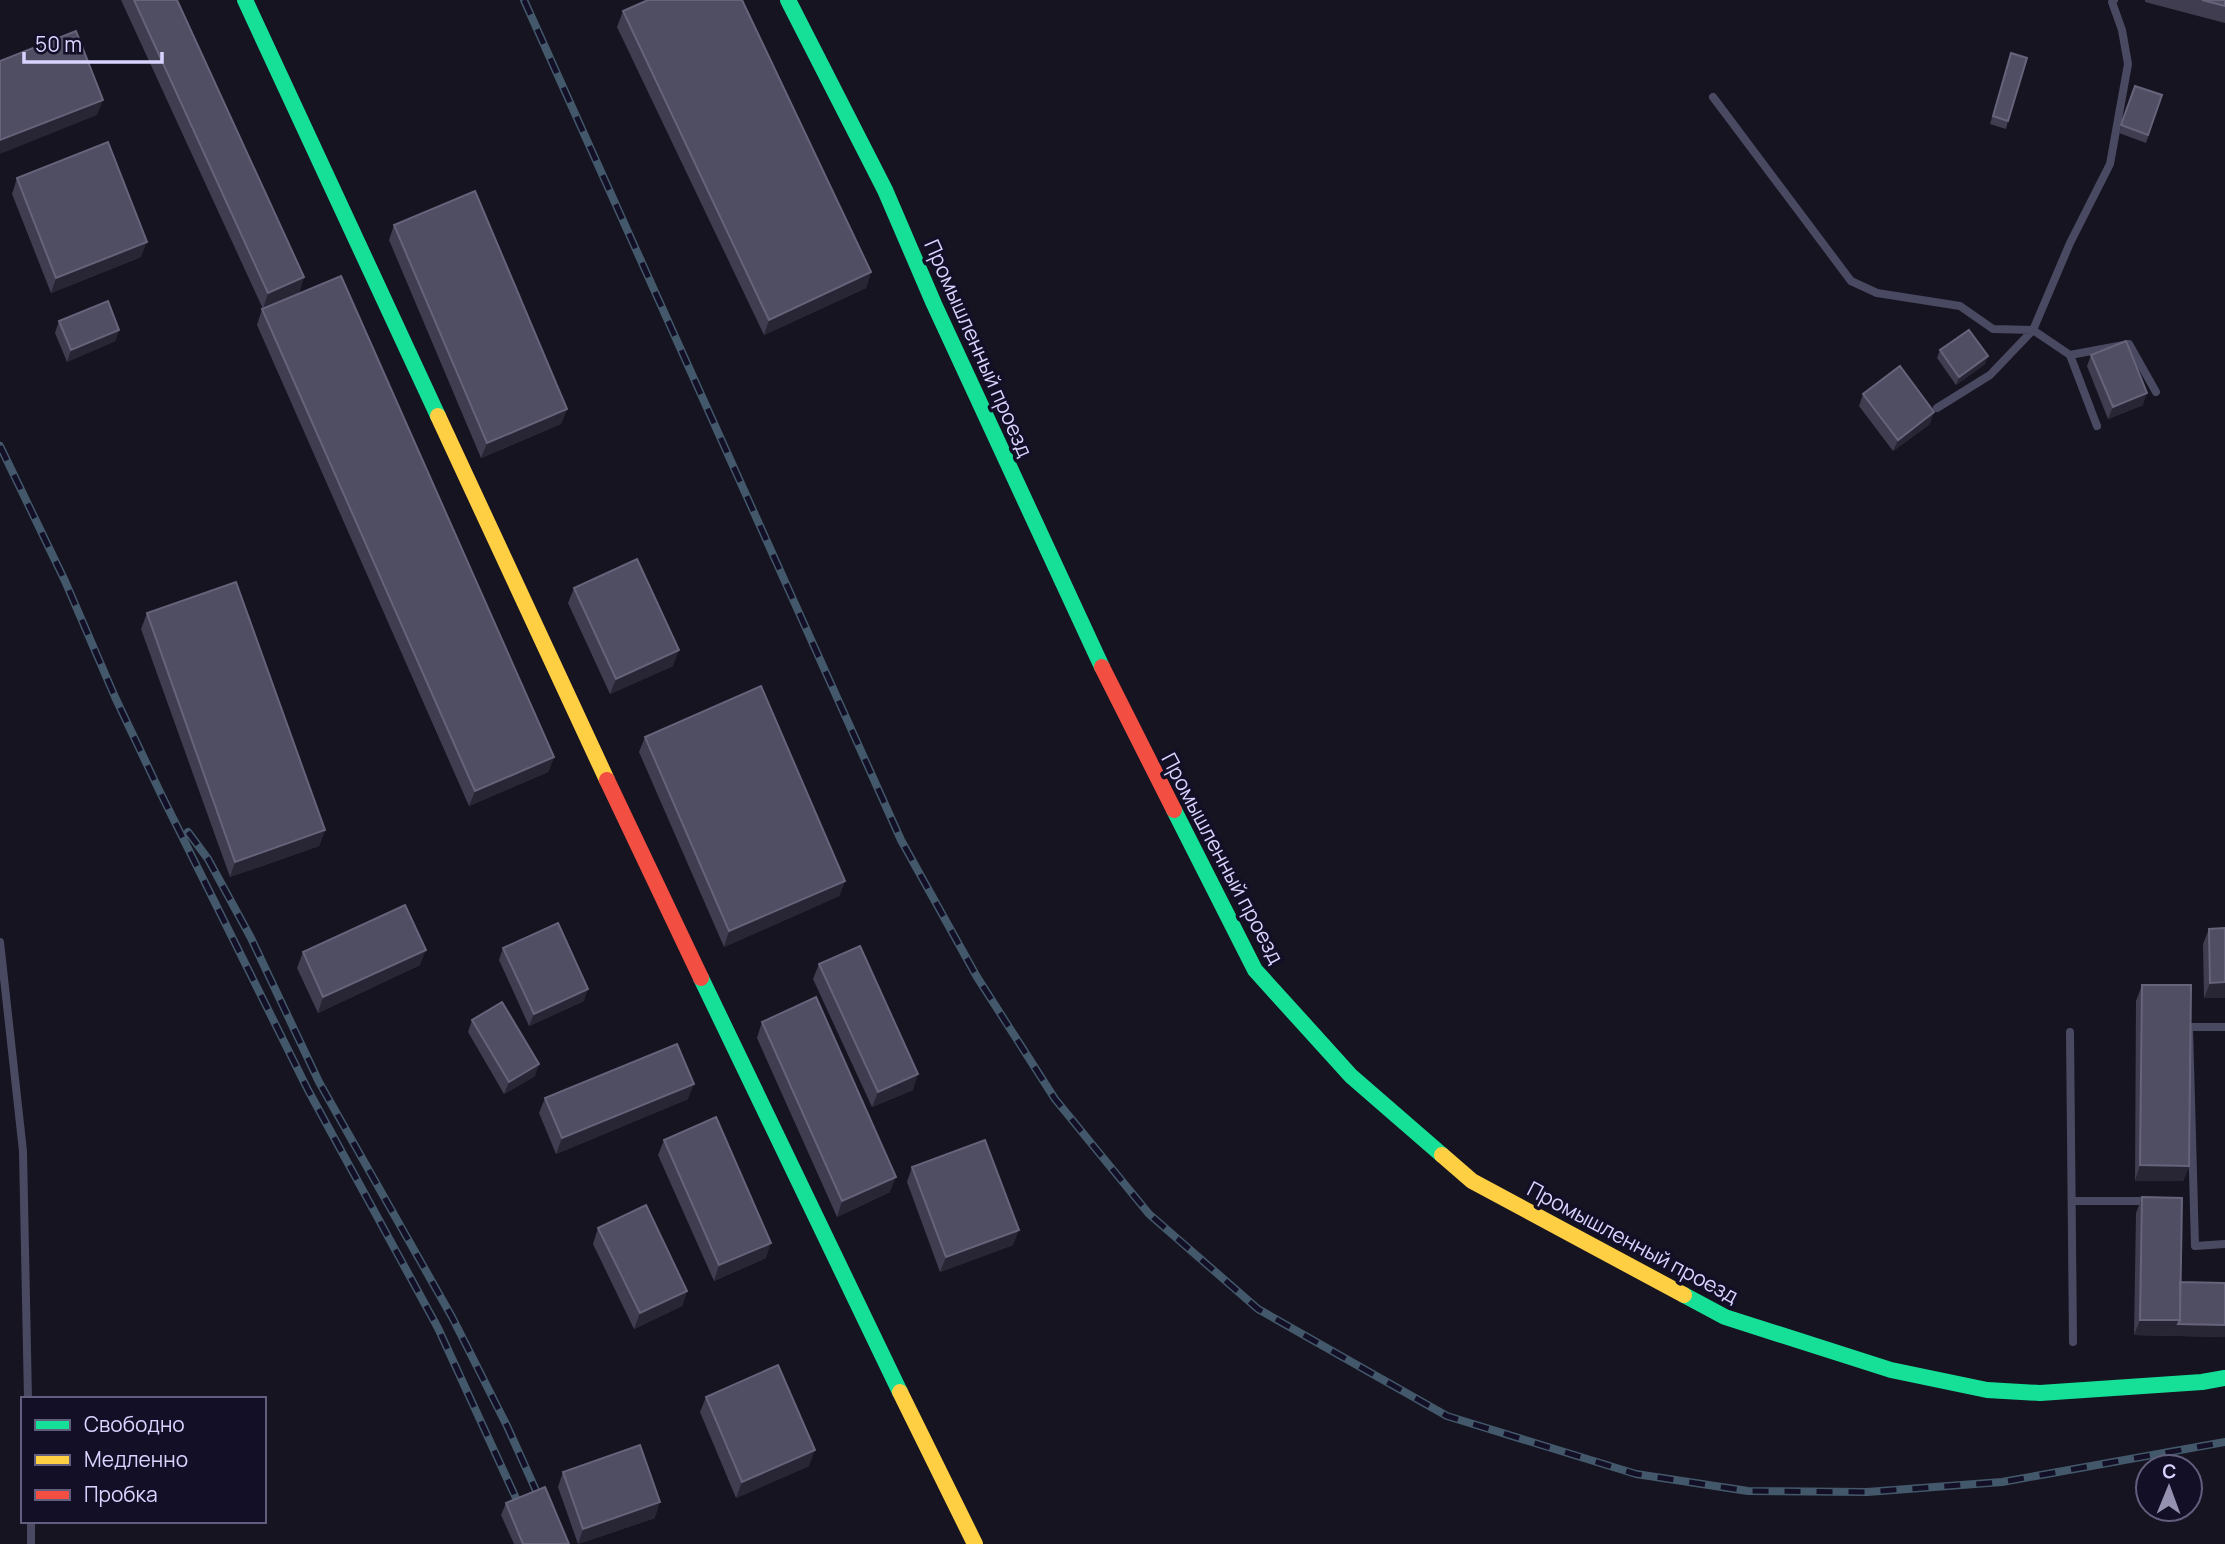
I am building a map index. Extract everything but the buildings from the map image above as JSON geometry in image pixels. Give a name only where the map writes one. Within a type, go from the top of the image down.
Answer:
[{"type":"street","points":[[246,0],[593,751],[908,1410],[975,1544]]},
{"type":"street","name":"Промышленный проезд","points":[[788,0],[885,190],[934,304],[1109,683],[1255,970],[1351,1076],[1472,1181],[1726,1317],[1891,1370],[1987,1390],[2040,1393],[2202,1382],[2225,1378]]},
{"type":"lane","points":[[1937,408],[1990,375],[2033,330],[2070,243],[2109,164],[2128,64],[2122,30],[2112,2],[2114,0]]},
{"type":"lane","points":[[1713,97],[1851,281],[1877,293],[1960,306],[1993,329],[2033,330],[2070,355],[2097,426]]},
{"type":"lane","points":[[2070,355],[2129,344],[2155,392]]},
{"type":"lane","points":[[0,942],[23,1151],[28,1397]]},
{"type":"lane","points":[[2225,1027],[2189,1027],[2195,1246],[2225,1244]]},
{"type":"lane","points":[[2070,1032],[2073,1342]]},
{"type":"lane","points":[[2072,1201],[2154,1201]]},
{"type":"lane","points":[[2181,1201],[2195,1201]]},
{"type":"lane","points":[[31,1523],[31,1544]]},
{"type":"railway","points":[[524,0],[901,840],[977,977],[1055,1099],[1149,1214],[1258,1309],[1447,1416],[1636,1474],[1748,1491],[1867,1492],[2002,1482],[2225,1442]]},
{"type":"railway","points":[[0,446],[65,581],[160,792],[308,1090],[438,1328],[537,1544]]},
{"type":"railway","points":[[188,832],[208,859],[251,938],[319,1082],[452,1317],[507,1426],[560,1544]]},
{"type":"traffic: fast","points":[[245,0],[438,416]]},
{"type":"traffic: fast","points":[[788,0],[885,190],[934,304],[1102,667]]},
{"type":"traffic: fast","points":[[1174,810],[1255,970],[1351,1076],[1442,1155]]},
{"type":"traffic: fast","points":[[701,978],[900,1392]]},
{"type":"traffic: fast","points":[[1684,1295],[1725,1317],[1891,1370],[1987,1390],[2040,1393],[2202,1382],[2225,1378]]},
{"type":"traffic: slow","points":[[438,416],[607,780]]},
{"type":"traffic: slow","points":[[1442,1155],[1472,1181],[1684,1295]]},
{"type":"traffic: slow","points":[[900,1392],[975,1544]]},
{"type":"traffic: jam","points":[[1102,667],[1174,810]]},
{"type":"traffic: jam","points":[[607,780],[701,978]]}]
